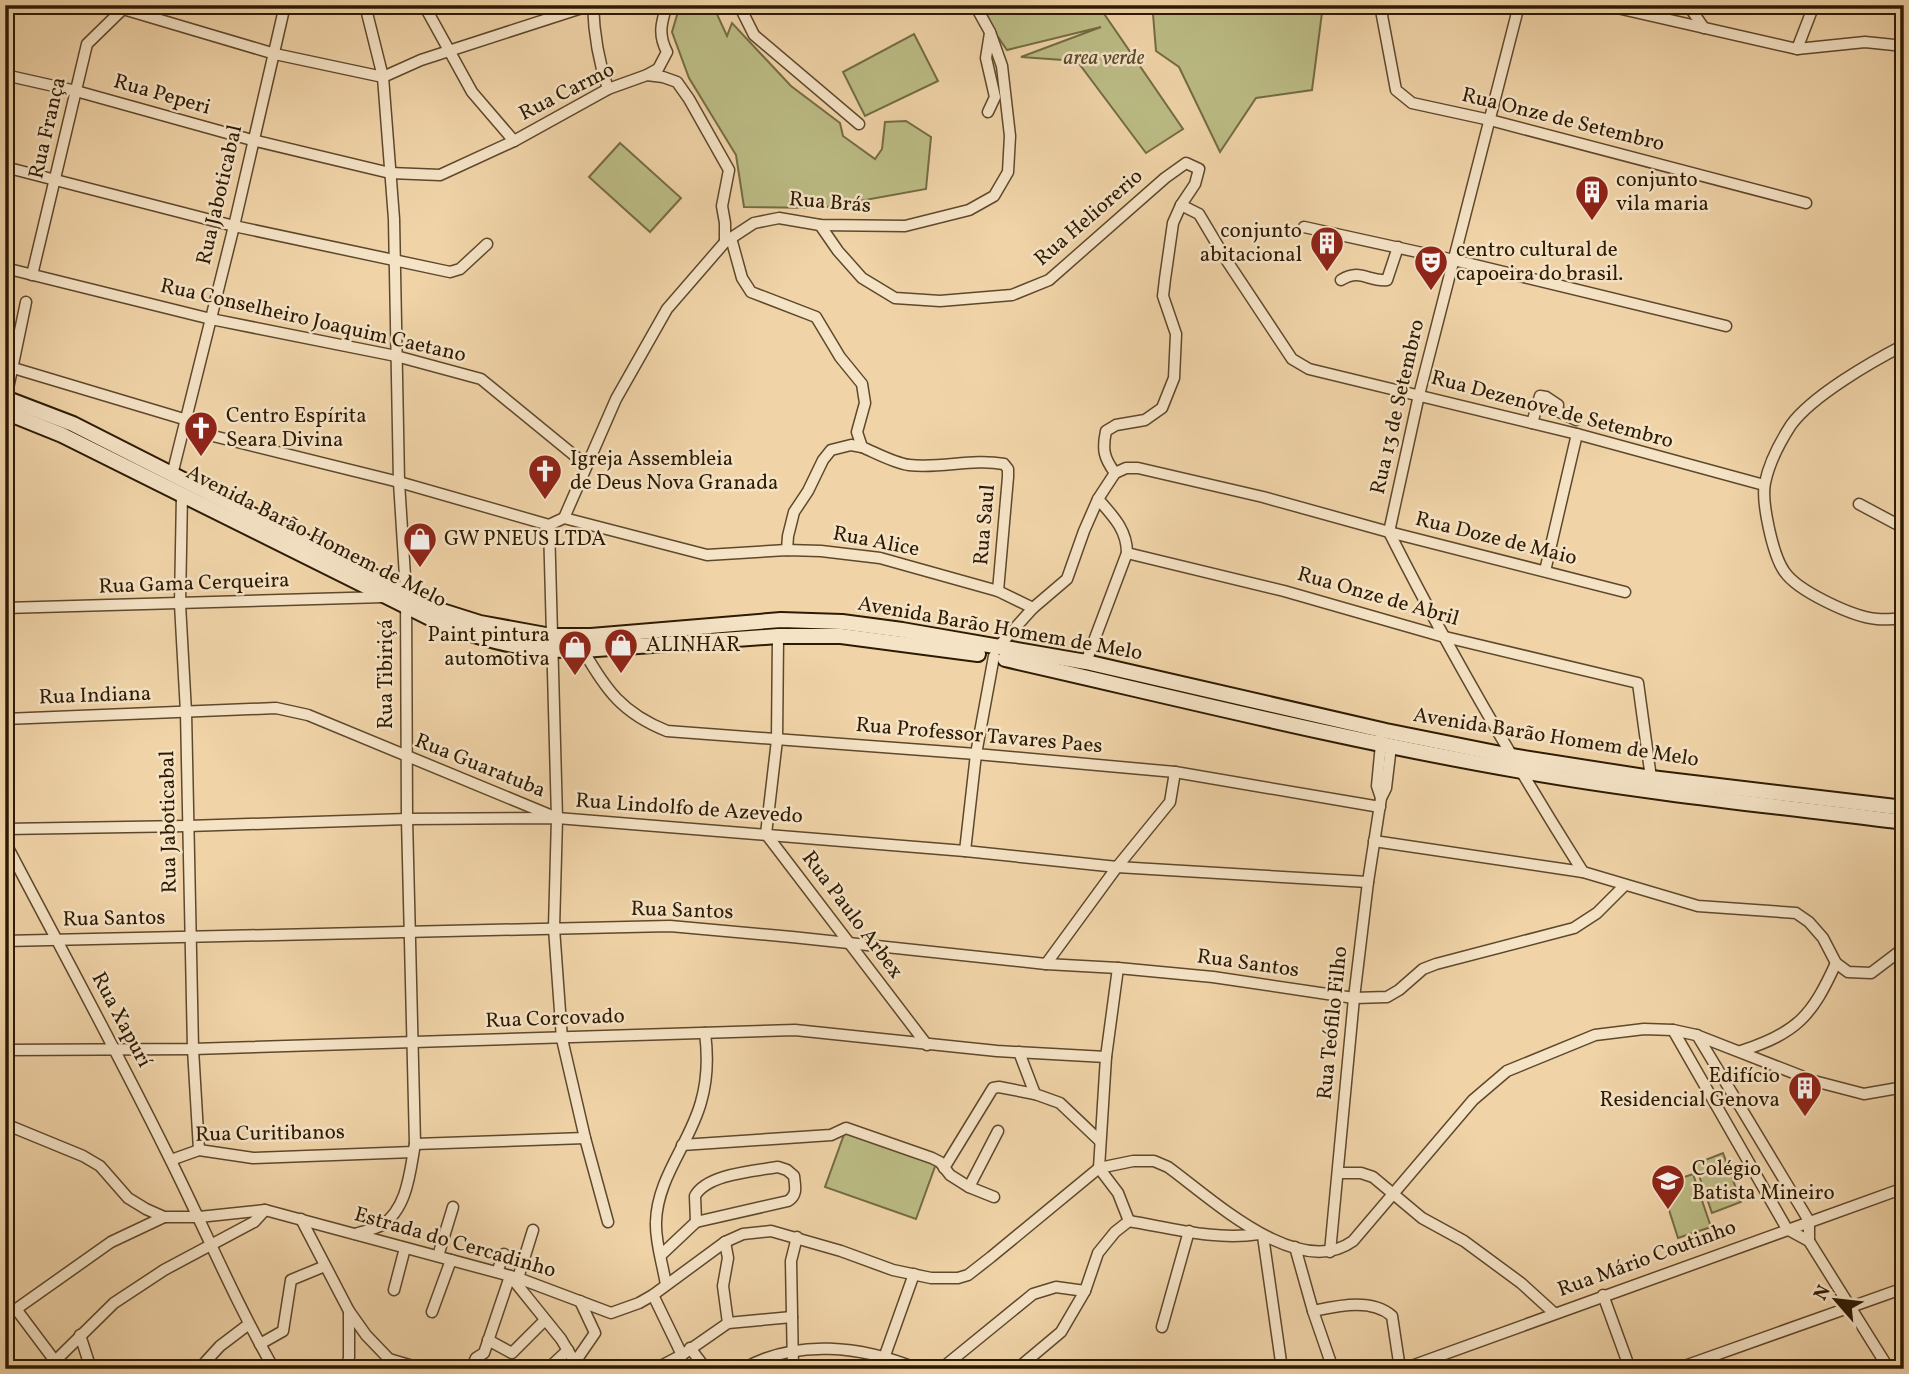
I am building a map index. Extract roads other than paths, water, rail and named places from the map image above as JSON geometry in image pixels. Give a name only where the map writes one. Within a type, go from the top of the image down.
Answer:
[{"type":"main road","name":"Avenida Barão Homem de Melo","points":[[5,398],[73,424],[476,637],[515,647],[591,636],[781,620],[842,622],[902,630],[1386,745],[1636,790],[1904,822]]},
{"type":"main road","name":"Avenida Barão Homem de Melo","points":[[5,412],[62,435],[384,597],[405,600]]},
{"type":"main road","name":"Avenida Barão Homem de Melo","points":[[551,643],[583,650],[778,636],[841,636],[1034,654],[1086,662],[1376,729],[1511,756],[1651,778],[1903,808]]},
{"type":"main road","points":[[1636,790],[1648,788],[1651,778]]},
{"type":"street","name":"Rua Jaboticabal","points":[[172,475],[285,5]]},
{"type":"street","name":"Rua Tibiriçá","points":[[355,1234],[383,1225],[396,1210],[405,1193],[414,1148],[405,600],[395,262],[383,77],[365,5]]},
{"type":"street","points":[[424,5],[472,92],[514,141]]},
{"type":"street","points":[[125,7],[275,54],[383,77],[447,51],[592,5],[599,61],[608,89]]},
{"type":"street","points":[[647,75],[658,69],[667,52],[660,40],[667,5]]},
{"type":"street","points":[[739,5],[754,35],[859,124]]},
{"type":"street","name":"Rua Brás","points":[[565,519],[616,400],[667,309],[728,240],[754,223],[779,218],[820,225],[905,226],[969,211],[994,196],[1008,172],[1010,136],[1002,66],[990,32],[975,5]]},
{"type":"street","name":"Rua Onze de Setembro","points":[[1380,5],[1398,93],[1412,103],[1490,120],[1806,203]]},
{"type":"street","name":"Rua 13 de Setembro","points":[[1389,533],[1419,395],[1519,5]]},
{"type":"street","points":[[1688,5],[1704,28]]},
{"type":"street","points":[[1797,49],[1814,7],[1799,5]]},
{"type":"street","points":[[1609,6],[1797,49],[1865,42],[1904,46]]},
{"type":"street","name":"Rua França","points":[[32,275],[87,44],[125,7]]},
{"type":"street","points":[[988,112],[995,97],[995,87],[986,58],[990,32]]},
{"type":"street","name":"Rua Peperi","points":[[5,75],[76,90],[252,140],[390,173]]},
{"type":"street","name":"Rua Carmo","points":[[390,173],[440,176],[514,141],[608,89],[647,75],[677,82],[729,170],[722,206],[728,240],[742,278],[751,292],[816,317],[840,357],[862,384],[865,403],[857,432],[862,447]]},
{"type":"street","name":"Rua Heliorerio","points":[[820,225],[862,278],[895,298],[940,301],[1012,295],[1049,281],[1165,178],[1186,163],[1199,169],[1195,184],[1181,205]]},
{"type":"street","points":[[5,167],[234,226],[450,272],[460,269],[487,244]]},
{"type":"street","points":[[965,851],[976,754],[996,652],[1033,608],[1067,579],[1098,499],[1115,472],[1105,459],[1103,446],[1107,431],[1116,425],[1145,420],[1161,408],[1174,378],[1176,334],[1163,296],[1173,223],[1181,205]]},
{"type":"street","name":"Rua Dezenove de Setembro","points":[[1181,205],[1199,214],[1292,359],[1309,369],[1577,434],[1764,485]]},
{"type":"street","points":[[1304,227],[1454,260],[1726,327]]},
{"type":"street","points":[[1341,280],[1360,274],[1387,280],[1398,247]]},
{"type":"street","name":"Rua Conselheiro Joaquim Caetano","points":[[5,268],[211,319],[396,356],[481,379],[586,465]]},
{"type":"street","points":[[5,398],[26,302]]},
{"type":"street","points":[[1904,345],[1873,361],[1826,393],[1793,423],[1777,449],[1764,485],[1769,531],[1784,572],[1805,589],[1839,609],[1876,619],[1904,618]]},
{"type":"street","points":[[10,367],[186,425],[549,524],[565,519]]},
{"type":"street","points":[[1532,423],[1539,396],[1552,400],[1558,405],[1558,411],[1576,420]]},
{"type":"street","points":[[1545,571],[1577,434]]},
{"type":"street","points":[[787,550],[794,512],[823,460],[831,450],[851,445],[862,447]]},
{"type":"street","name":"Rua Saul","points":[[862,447],[906,465],[936,466],[985,460],[1004,464],[1008,469],[1008,477],[998,591]]},
{"type":"street","name":"Rua Doze de Maio","points":[[1115,472],[1138,468],[1263,496],[1389,533],[1625,592]]},
{"type":"street","name":"Rua Jaboticabal","points":[[182,494],[180,604],[186,712],[193,1049],[199,1150]]},
{"type":"street","points":[[1086,662],[1127,553],[1127,543],[1122,530],[1098,499]]},
{"type":"street","points":[[1858,504],[1904,528]]},
{"type":"street","name":"Rua Alice","points":[[565,519],[706,555],[787,550],[880,558],[998,591],[1033,608]]},
{"type":"street","points":[[549,524],[557,818],[554,928],[562,1039],[608,1222]]},
{"type":"street","points":[[1389,533],[1441,636],[1519,770],[1583,872]]},
{"type":"street","name":"Rua Onze de Abril","points":[[1127,553],[1284,591],[1441,636],[1638,683],[1651,778]]},
{"type":"street","name":"Rua Gama Cerqueira","points":[[5,608],[384,597]]},
{"type":"street","points":[[766,834],[777,740],[778,636]]},
{"type":"street","points":[[595,671],[602,648]]},
{"type":"street","name":"Rua Professor Tavares Paes","points":[[583,650],[600,679],[632,715],[667,731],[1175,772],[1381,802]]},
{"type":"street","name":"Rua Guaratuba","points":[[186,712],[276,708],[308,715],[557,818]]},
{"type":"street","name":"Rua Indiana","points":[[5,719],[186,712]]},
{"type":"street","points":[[1376,729],[1386,745]]},
{"type":"street","name":"Rua Teófilo Filho","points":[[1330,1252],[1354,999],[1381,802],[1377,786],[1386,745]]},
{"type":"street","points":[[1046,964],[1117,867],[1170,802],[1175,772]]},
{"type":"street","points":[[1374,841],[1583,872],[1698,906],[1796,913],[1809,922],[1823,938],[1836,963],[1848,972],[1871,973],[1903,949],[1904,801]]},
{"type":"street","name":"Rua Lindolfo de Azevedo","points":[[5,829],[557,818],[965,851],[1117,867],[1368,882]]},
{"type":"street","name":"Rua Paulo Arbex","points":[[766,834],[927,1045]]},
{"type":"street","name":"Rua Xapurí","points":[[5,842],[115,1049],[249,1324],[274,1369]]},
{"type":"street","name":"Rua Santos","points":[[5,941],[670,926],[1046,964],[1213,977],[1354,999],[1387,998],[1423,969],[1436,964],[1574,928],[1597,913],[1624,886]]},
{"type":"street","points":[[1740,1051],[1772,1041],[1799,1024],[1824,989],[1836,963]]},
{"type":"street","points":[[1118,968],[1106,1057],[1099,1168],[1118,1193],[1129,1222]]},
{"type":"street","points":[[1330,1252],[1342,1249],[1353,1241],[1473,1100],[1507,1071],[1595,1035],[1644,1029],[1673,1030],[1696,1035],[1814,1081],[1864,1094],[1904,1087]]},
{"type":"street","name":"Rua Corcovado","points":[[5,1050],[193,1049],[794,1030],[927,1045],[1106,1057]]},
{"type":"street","points":[[1673,1030],[1787,1229],[1809,1241],[1889,1369]]},
{"type":"street","points":[[666,1286],[656,1223],[658,1205],[672,1166],[701,1103],[708,1061],[705,1033]]},
{"type":"street","points":[[1696,1035],[1809,1221],[1809,1241]]},
{"type":"street","points":[[1019,1052],[1035,1094]]},
{"type":"street","points":[[944,1168],[993,1088],[1035,1094],[1060,1103],[1100,1140]]},
{"type":"street","name":"Estrada do Cercadinho","points":[[5,1124],[83,1156],[100,1166],[128,1198],[164,1217],[199,1217],[265,1210],[498,1272],[611,1313],[653,1295],[726,1242],[743,1234],[771,1231],[797,1237],[893,1270],[932,1278],[958,1278],[968,1275],[1099,1168],[1133,1161],[1154,1161],[1168,1167],[1261,1235],[1295,1247],[1330,1252]]},
{"type":"street","points":[[682,1145],[831,1135],[846,1128],[932,1158],[950,1175],[994,1196]]},
{"type":"street","points":[[969,1186],[998,1131]]},
{"type":"street","name":"Rua Curitibanos","points":[[171,1160],[199,1150],[253,1158],[585,1139]]},
{"type":"street","points":[[661,1255],[696,1222],[788,1201],[796,1192],[794,1176],[788,1170],[778,1167],[727,1176],[706,1185],[695,1196],[696,1222]]},
{"type":"street","points":[[1338,1174],[1361,1173],[1373,1177],[1422,1217],[1464,1241],[1500,1267],[1554,1313]]},
{"type":"street","name":"Rua Mário Coutinho","points":[[1402,1369],[1904,1188]]},
{"type":"street","points":[[438,1256],[453,1207]]},
{"type":"street","points":[[16,1309],[51,1365],[114,1303],[164,1270],[254,1222],[265,1210]]},
{"type":"street","points":[[5,1317],[111,1242],[164,1217]]},
{"type":"street","points":[[301,1219],[349,1311],[388,1364],[423,1369]]},
{"type":"street","points":[[1017,1369],[1059,1335],[1085,1291],[1098,1253],[1115,1232],[1129,1222],[1189,1231],[1261,1235],[1282,1369]]},
{"type":"street","points":[[471,1369],[477,1358],[484,1353],[533,1230]]},
{"type":"street","points":[[1162,1327],[1189,1231]]},
{"type":"street","points":[[793,1369],[791,1261],[797,1237]]},
{"type":"street","points":[[726,1242],[728,1258],[723,1286],[728,1323]]},
{"type":"street","points":[[1295,1247],[1333,1369]]},
{"type":"street","points":[[394,1290],[405,1248]]},
{"type":"street","points":[[498,1272],[504,1254]]},
{"type":"street","points":[[432,1312],[451,1260]]},
{"type":"street","points":[[260,1344],[283,1331],[291,1280],[325,1266]]},
{"type":"street","points":[[884,1358],[914,1274]]},
{"type":"street","points":[[514,1277],[577,1365],[595,1333],[580,1301]]},
{"type":"street","points":[[941,1369],[1033,1294],[1056,1287],[1085,1291]]},
{"type":"street","points":[[1676,1369],[1904,1288]]},
{"type":"street","points":[[653,1295],[686,1352],[706,1369]]},
{"type":"street","points":[[1603,1295],[1630,1369]]},
{"type":"street","points":[[1313,1311],[1350,1306],[1385,1310],[1392,1316],[1402,1369]]},
{"type":"street","points":[[347,1369],[349,1311]]},
{"type":"street","points":[[655,1369],[686,1352],[728,1323],[792,1317]]},
{"type":"street","points":[[488,1340],[512,1353],[545,1320]]},
{"type":"street","points":[[199,1369],[219,1346],[249,1324]]},
{"type":"street","points":[[80,1335],[91,1369]]},
{"type":"street","points":[[743,1369],[765,1356],[793,1349],[831,1348],[884,1358],[918,1369]]},
{"type":"street","points":[[552,1365],[568,1350]]},
{"type":"place","name":"conjunto vila maria","points":[[1592,222]]},
{"type":"place","name":"conjunto abitacional","points":[[1327,273]]},
{"type":"place","name":"centro cultural de capoeira do brasil.","points":[[1431,292]]},
{"type":"place","name":"Centro Espírita Seara Divina","points":[[201,458]]},
{"type":"place","name":"Igreja Assembleia de Deus Nova Granada","points":[[545,501]]},
{"type":"place","name":"GW PNEUS LTDA","points":[[420,569]]},
{"type":"place","name":"ALINHAR","points":[[621,675]]},
{"type":"place","name":"Paint pintura automotiva","points":[[575,677]]},
{"type":"place","name":"Edifício Residencial Genova","points":[[1805,1118]]},
{"type":"place","name":"Colégio Batista Mineiro","points":[[1668,1211]]},
{"type":"park label","name":"area verde","points":[[1104,58]]}]
